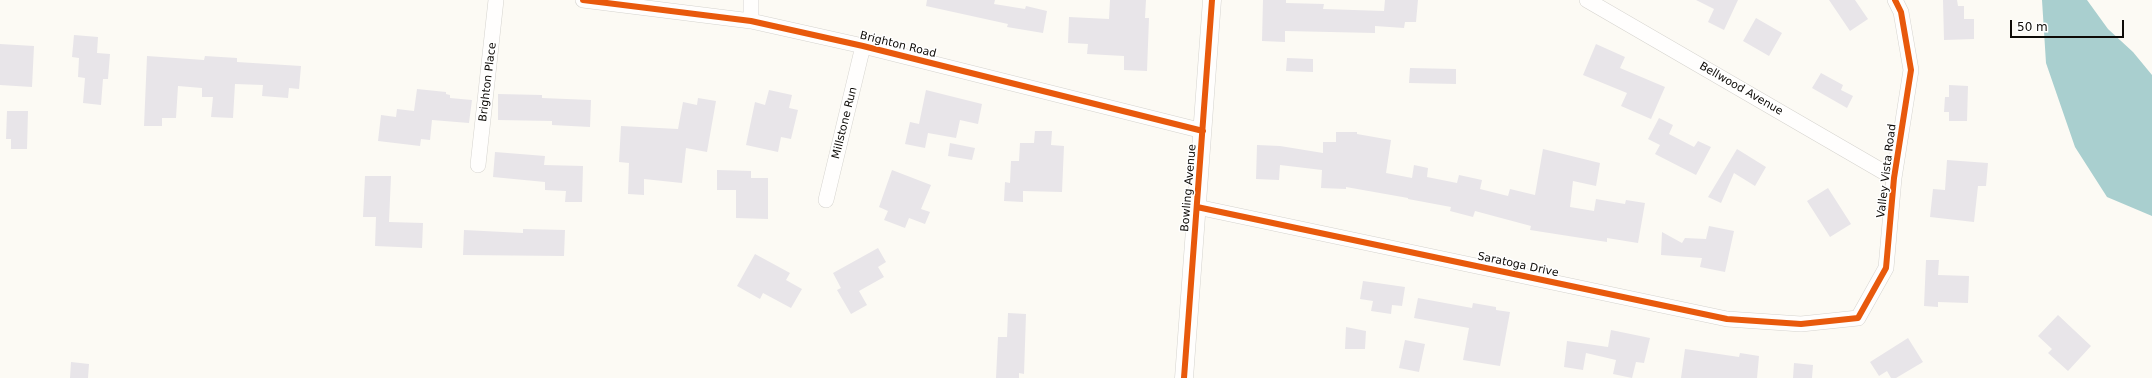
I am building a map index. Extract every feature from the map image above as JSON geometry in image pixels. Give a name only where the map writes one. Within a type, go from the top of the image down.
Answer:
[{"type":"street","name":"Brighton Place","points":[[478,165],[497,3],[496,0]]},
{"type":"street","name":"Brighton Road","points":[[583,0],[751,22],[863,46],[1203,131]]},
{"type":"street","points":[[751,22],[752,0]]},
{"type":"street","name":"Bowling Avenue","points":[[1184,378],[1198,207],[1212,0]]},
{"type":"street","name":"Bellwood Avenue","points":[[1587,0],[1894,178]]},
{"type":"street","name":"Valley Vista Road","points":[[1836,320],[1858,318],[1886,268],[1894,178],[1911,70],[1900,12],[1895,0]]},
{"type":"street","name":"Millstone Run","points":[[826,200],[863,46]]},
{"type":"street","name":"Saratoga Drive","points":[[1198,207],[1727,319],[1801,324],[1836,320]]},
{"type":"water","points":[[2042,0],[2087,0],[2108,29],[2133,52],[2152,75],[2152,216],[2107,197],[2075,147],[2046,63]]},
{"type":"building","points":[[927,0],[995,0],[994,4],[1025,9],[1026,6],[1047,11],[1043,33],[1007,27],[1008,24],[926,6]]},
{"type":"building","points":[[1110,0],[1146,0],[1145,18],[1149,18],[1147,71],[1124,70],[1124,56],[1087,54],[1088,44],[1068,43],[1069,17],[1109,19]]},
{"type":"building","points":[[1263,0],[1286,0],[1286,3],[1324,4],[1323,9],[1384,11],[1385,0],[1418,0],[1416,22],[1405,22],[1404,28],[1375,26],[1375,33],[1285,31],[1285,42],[1262,41]]},
{"type":"building","points":[[1696,0],[1738,0],[1724,30],[1708,22],[1714,9]]},
{"type":"building","points":[[1829,0],[1855,0],[1868,19],[1850,31]]},
{"type":"building","points":[[1943,0],[1957,0],[1958,6],[1964,6],[1964,19],[1974,19],[1974,39],[1944,40]]},
{"type":"building","points":[[1756,18],[1782,33],[1769,56],[1743,41]]},
{"type":"building","points":[[74,35],[98,37],[97,53],[110,54],[108,79],[103,79],[101,105],[83,103],[85,78],[78,77],[79,58],[72,57]]},
{"type":"building","points":[[0,44],[34,46],[32,87],[0,85]]},
{"type":"building","points":[[1596,44],[1625,57],[1620,68],[1665,87],[1651,119],[1621,106],[1627,93],[1583,75]]},
{"type":"building","points":[[147,56],[204,60],[205,56],[237,58],[237,62],[301,66],[299,89],[289,88],[288,98],[262,96],[263,85],[235,84],[233,118],[211,117],[213,97],[202,97],[202,88],[178,86],[176,118],[162,118],[162,126],[144,126]]},
{"type":"building","points":[[1287,58],[1313,59],[1313,72],[1286,71]]},
{"type":"building","points":[[1410,68],[1456,69],[1456,84],[1409,83]]},
{"type":"building","points":[[1821,73],[1843,85],[1841,90],[1853,96],[1847,108],[1812,88]]},
{"type":"building","points":[[1949,85],[1968,86],[1967,121],[1949,121],[1949,112],[1944,112],[1945,97],[1949,97]]},
{"type":"building","points":[[417,89],[446,92],[446,94],[450,95],[450,98],[472,100],[469,123],[432,120],[430,140],[421,139],[420,146],[378,141],[381,115],[396,117],[397,109],[414,111]]},
{"type":"building","points":[[769,90],[792,95],[789,108],[798,110],[791,139],[781,137],[778,152],[746,145],[755,102],[765,105]]},
{"type":"building","points":[[926,90],[982,104],[978,124],[960,120],[956,138],[928,133],[925,148],[905,144],[910,122],[919,124]]},
{"type":"building","points":[[498,94],[542,95],[542,98],[591,100],[590,127],[552,125],[552,121],[498,120]]},
{"type":"building","points":[[698,98],[716,101],[707,152],[686,148],[682,183],[644,179],[644,195],[628,194],[629,163],[619,162],[621,126],[678,129],[683,102],[697,105]]},
{"type":"building","points":[[7,111],[28,111],[27,149],[11,149],[11,139],[6,139]]},
{"type":"building","points":[[1659,118],[1673,125],[1669,134],[1694,147],[1698,141],[1711,147],[1696,175],[1655,154],[1660,145],[1648,139]]},
{"type":"building","points":[[1035,131],[1052,131],[1051,145],[1064,146],[1062,192],[1023,191],[1023,202],[1004,201],[1005,182],[1010,183],[1011,161],[1019,161],[1020,143],[1034,143]]},
{"type":"building","points":[[1336,132],[1357,132],[1357,134],[1391,140],[1386,173],[1412,178],[1414,165],[1428,168],[1427,177],[1457,183],[1459,175],[1482,180],[1480,189],[1508,196],[1510,189],[1535,195],[1543,149],[1600,163],[1596,186],[1573,181],[1570,207],[1594,211],[1596,199],[1625,204],[1626,200],[1645,203],[1638,243],[1607,238],[1607,242],[1530,230],[1531,226],[1475,211],[1473,217],[1450,211],[1451,207],[1408,198],[1346,187],[1346,189],[1321,188],[1322,170],[1280,165],[1279,180],[1256,179],[1257,145],[1280,146],[1323,153],[1323,142],[1336,142]]},
{"type":"building","points":[[950,143],[975,148],[972,160],[948,156]]},
{"type":"building","points":[[1737,149],[1766,167],[1755,186],[1734,173],[1721,203],[1708,197]]},
{"type":"building","points":[[495,152],[545,156],[544,165],[583,166],[582,202],[565,202],[566,191],[545,190],[545,182],[493,177]]},
{"type":"building","points":[[1947,160],[1988,163],[1986,186],[1978,186],[1974,222],[1930,217],[1933,189],[1945,190]]},
{"type":"building","points":[[717,170],[751,171],[751,178],[768,178],[768,219],[736,218],[736,190],[717,190]]},
{"type":"building","points":[[892,170],[931,185],[921,209],[930,212],[925,224],[909,218],[905,228],[884,220],[888,211],[879,207]]},
{"type":"building","points":[[365,176],[391,176],[389,222],[423,223],[422,248],[375,246],[376,217],[363,217]]},
{"type":"building","points":[[1828,188],[1851,224],[1830,237],[1807,201]]},
{"type":"building","points":[[1709,226],[1734,231],[1725,272],[1700,267],[1702,258],[1661,255],[1662,232],[1682,243],[1685,238],[1706,239]]},
{"type":"building","points":[[523,229],[565,230],[564,256],[463,255],[464,230],[523,233]]},
{"type":"building","points":[[878,248],[886,262],[878,267],[884,277],[859,291],[867,305],[851,314],[837,290],[841,288],[833,273]]},
{"type":"building","points":[[755,254],[790,273],[786,280],[802,289],[791,308],[763,293],[760,299],[737,286]]},
{"type":"building","points":[[1926,260],[1939,260],[1938,275],[1969,276],[1968,303],[1938,302],[1938,307],[1924,306]]},
{"type":"building","points":[[1363,281],[1405,287],[1402,306],[1392,305],[1391,314],[1371,311],[1373,301],[1360,299]]},
{"type":"building","points":[[1418,298],[1472,308],[1473,303],[1496,307],[1496,310],[1510,312],[1500,366],[1463,360],[1469,328],[1414,318]]},
{"type":"building","points":[[1008,313],[1026,314],[1024,374],[1019,373],[1019,378],[996,378],[998,337],[1007,337]]},
{"type":"building","points":[[2058,315],[2091,346],[2068,371],[2048,353],[2052,349],[2038,336]]},
{"type":"building","points":[[1346,327],[1366,331],[1365,349],[1345,349]]},
{"type":"building","points":[[1611,330],[1650,338],[1644,363],[1636,362],[1632,378],[1613,374],[1616,360],[1586,353],[1583,370],[1564,367],[1567,341],[1608,347]]},
{"type":"building","points":[[1908,338],[1923,362],[1896,378],[1891,378],[1887,371],[1879,376],[1870,362]]},
{"type":"building","points":[[1405,340],[1425,344],[1419,372],[1399,368]]},
{"type":"building","points":[[1685,349],[1739,357],[1740,353],[1759,356],[1757,378],[1681,378]]},
{"type":"building","points":[[71,362],[89,364],[88,378],[70,378]]},
{"type":"building","points":[[1794,363],[1813,365],[1812,378],[1793,378]]},
{"type":"cycle path","points":[[583,0],[751,21],[863,46],[1203,131]]},
{"type":"cycle path","points":[[1184,378],[1212,0]]},
{"type":"cycle path","points":[[1197,207],[1727,319],[1801,324],[1858,318],[1886,268],[1894,178],[1911,70],[1901,12],[1895,0]]}]
